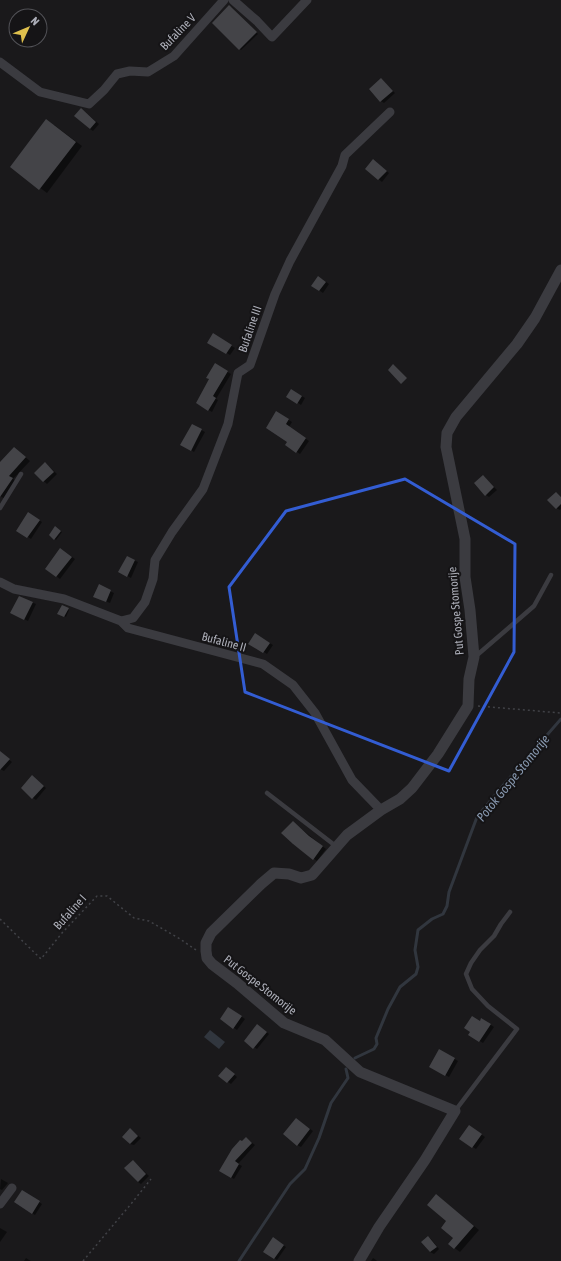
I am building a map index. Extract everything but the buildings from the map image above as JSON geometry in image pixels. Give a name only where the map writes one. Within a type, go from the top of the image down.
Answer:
[{"type":"street","name":"Bufaline V","points":[[0,62],[40,92],[89,104],[104,90],[117,74],[130,71],[148,72],[174,56],[224,0]]},
{"type":"street","points":[[233,0],[257,21],[272,37],[307,0]]},
{"type":"street","name":"Bufaline III","points":[[122,621],[133,618],[144,602],[153,578],[155,560],[172,532],[203,489],[228,424],[238,373],[250,365],[275,294],[290,261],[342,166],[345,155],[390,112]]},
{"type":"street","name":"Put Gospe Stomorije","points":[[455,1111],[360,1072],[325,1040],[284,1023],[212,964],[207,958],[206,943],[211,933],[274,872],[301,878],[312,874],[347,835],[381,810],[400,799],[412,788],[438,754],[468,706],[470,679],[474,657],[470,610],[464,577],[465,539],[446,447],[447,433],[456,417],[517,344],[535,318],[561,270]]},
{"type":"street","name":"Bufaline II","points":[[0,582],[14,589],[64,599],[122,621],[128,628],[263,664],[293,685],[315,713],[352,780],[381,810]]},
{"type":"street","points":[[359,1261],[379,1226],[425,1160],[455,1111]]},
{"type":"street","points":[[0,1204],[12,1188]]},
{"type":"lane","points":[[0,508],[21,474]]},
{"type":"lane","points":[[474,657],[534,606],[551,575]]},
{"type":"lane","points":[[267,793],[337,846]]},
{"type":"lane","points":[[455,1111],[518,1029],[488,1006],[472,989],[466,974],[471,963],[480,950],[494,936],[510,912]]},
{"type":"path","points":[[468,706],[561,712]]},
{"type":"path","name":"Bufaline I","points":[[0,919],[40,959],[97,896],[107,896],[134,918],[149,921],[180,939],[207,958]]},
{"type":"path","points":[[83,1261],[151,1179]]},
{"type":"highlighted area","points":[[405,479],[515,544],[514,652],[449,771],[245,692],[229,587],[286,511]]},
{"type":"shaded area","points":[[210,1030],[225,1042],[219,1049],[204,1037]]},
{"type":"waterway","name":"Potok Gospe Stomorije","points":[[355,1058],[374,1049],[377,1044],[376,1038],[388,1009],[400,987],[416,974],[418,967],[415,950],[418,930],[432,919],[443,914],[447,906],[449,892],[477,817],[561,719]]},
{"type":"waterway","name":"Potok Gospe Stomorije","points":[[239,1261],[290,1184],[305,1169],[319,1138],[331,1103],[348,1078],[346,1069]]}]
